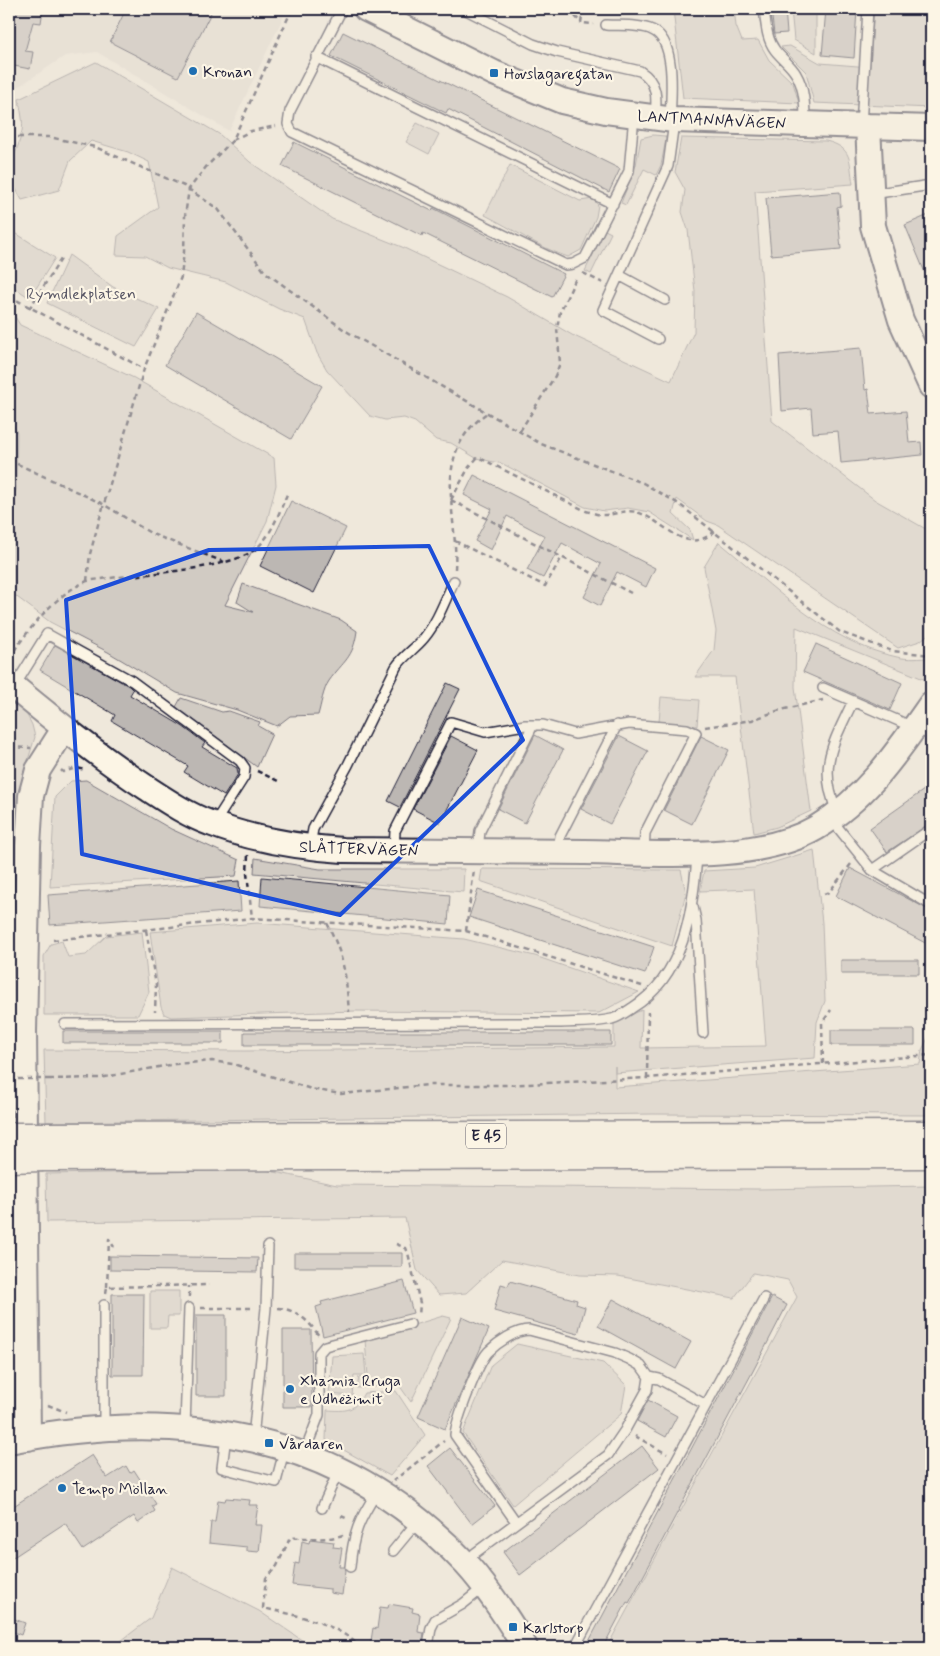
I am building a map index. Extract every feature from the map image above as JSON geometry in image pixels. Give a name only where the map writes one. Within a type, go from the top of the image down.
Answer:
[{"type":"highway","name":"E 45","points":[[9,1158],[42,1147],[931,1135]]},
{"type":"highway","name":"E 45","points":[[9,1137],[42,1147],[931,1154]]},
{"type":"street","name":"LANTMANNAVÄGEN","points":[[366,9],[487,70],[562,101],[658,118],[931,128]]},
{"type":"street","points":[[865,126],[873,226],[901,320],[931,386]]},
{"type":"street","name":"SLÅTTERVÄGEN","points":[[11,685],[64,729],[125,774],[167,801],[214,824],[250,836],[310,848],[394,850],[476,858],[558,852],[718,853],[787,840],[815,829],[834,816],[882,773],[923,732],[931,704]]},
{"type":"street","points":[[64,729],[38,770],[31,796],[26,903],[18,1440],[104,1428],[157,1433],[185,1428],[226,1433],[253,1438],[294,1451],[339,1470],[385,1486],[418,1521],[465,1564],[484,1587],[525,1647]]},
{"type":"lane","points":[[342,9],[290,111],[288,124],[292,132],[566,265],[585,258],[658,118],[672,82],[668,56],[662,37],[651,29],[606,25]]},
{"type":"lane","points":[[464,9],[533,44],[557,52],[640,71],[650,77],[655,88],[658,118],[668,166],[603,310],[658,339]]},
{"type":"lane","points":[[764,9],[768,39],[796,74],[800,84],[804,96],[805,124]]},
{"type":"lane","points":[[865,126],[868,9]]},
{"type":"lane","points":[[316,57],[612,204]]},
{"type":"lane","points":[[871,195],[931,186]]},
{"type":"lane","points":[[619,275],[665,300]]},
{"type":"lane","points":[[310,848],[313,829],[348,765],[396,666],[404,655],[422,640],[433,626],[454,581]]},
{"type":"lane","points":[[11,685],[47,634],[132,681],[240,760],[245,768],[244,777],[214,824]]},
{"type":"lane","points":[[823,688],[923,732]]},
{"type":"lane","points":[[853,701],[830,751],[827,766],[834,816],[859,855],[872,870],[931,905]]},
{"type":"lane","points":[[394,850],[395,831],[451,722],[486,732],[544,725],[575,734],[617,725],[696,733],[645,833],[644,853]]},
{"type":"lane","points":[[476,858],[480,831],[532,725]]},
{"type":"lane","points":[[558,852],[560,836],[617,725]]},
{"type":"lane","points":[[872,870],[931,829]]},
{"type":"lane","points":[[65,1024],[591,1022],[613,1018],[646,999],[666,977],[693,907],[698,853]]},
{"type":"lane","points":[[693,907],[696,920],[703,1033]]},
{"type":"lane","points":[[253,1438],[266,1308],[268,1246]]},
{"type":"lane","points":[[575,1647],[764,1298]]},
{"type":"lane","points":[[104,1305],[104,1428]]},
{"type":"lane","points":[[185,1428],[189,1308]]},
{"type":"lane","points":[[226,1433],[222,1468],[276,1482],[294,1451],[319,1415],[319,1353],[325,1346],[410,1324]]},
{"type":"lane","points":[[465,1564],[475,1553],[608,1455],[625,1430],[647,1390],[648,1377],[642,1366],[615,1353],[529,1330],[520,1330],[489,1351],[483,1359],[465,1403],[455,1435],[516,1522]]},
{"type":"lane","points":[[648,1377],[659,1379],[706,1405]]},
{"type":"lane","points":[[322,1508],[339,1470]]},
{"type":"lane","points":[[350,1566],[352,1539],[358,1523],[385,1486]]},
{"type":"lane","points":[[393,1551],[418,1521]]},
{"type":"lane","points":[[428,1647],[431,1628],[435,1620],[463,1604],[484,1587]]},
{"type":"path","points":[[233,140],[292,9]]},
{"type":"path","points":[[569,9],[582,23],[606,25]]},
{"type":"path","points":[[582,23],[583,9]]},
{"type":"path","points":[[88,580],[90,554],[103,504],[144,368],[181,277],[185,216],[189,190],[200,172],[233,140],[251,131],[288,124]]},
{"type":"path","points":[[9,137],[49,136],[95,147],[189,190],[218,209],[265,272],[346,331],[520,431],[572,456],[643,483],[680,504],[840,632],[892,651],[931,655]]},
{"type":"path","points":[[29,309],[63,256]]},
{"type":"path","points":[[520,431],[555,376],[560,363],[557,328],[560,312],[580,270],[613,288]]},
{"type":"path","points":[[9,296],[29,309],[144,368]]},
{"type":"path","points":[[454,581],[457,546],[454,540],[451,500],[451,465],[471,427],[488,413]]},
{"type":"path","points":[[451,500],[469,467],[478,457],[586,511],[602,515],[634,511],[656,520],[682,539],[694,541],[706,539],[715,531]]},
{"type":"path","points":[[9,460],[103,504],[152,534],[225,562]]},
{"type":"path","points":[[9,658],[26,633],[74,586],[88,580],[225,562],[250,554],[267,536],[288,492]]},
{"type":"path","points":[[451,500],[631,593]]},
{"type":"path","points":[[454,540],[545,586],[562,557]]},
{"type":"path","points":[[691,731],[713,724],[752,720],[839,695]]},
{"type":"path","points":[[245,768],[256,770],[278,781]]},
{"type":"path","points":[[250,836],[247,873],[252,918]]},
{"type":"path","points":[[824,894],[829,892],[859,855]]},
{"type":"path","points":[[466,931],[476,858]]},
{"type":"path","points":[[53,940],[252,918],[466,931],[655,990]]},
{"type":"path","points":[[327,923],[339,947],[346,971],[350,1023]]},
{"type":"path","points":[[146,930],[156,985],[154,1023]]},
{"type":"path","points":[[646,999],[647,1078]]},
{"type":"path","points":[[823,1064],[822,1022],[831,1010]]},
{"type":"path","points":[[9,1079],[98,1078],[175,1064],[212,1061],[234,1064],[311,1089],[341,1094],[427,1085],[506,1085],[647,1078],[931,1055]]},
{"type":"path","points":[[104,1305],[107,1287],[109,1240],[114,1247]]},
{"type":"path","points":[[396,1244],[406,1248],[420,1303],[421,1312],[418,1318],[410,1324]]},
{"type":"path","points":[[107,1287],[209,1285]]},
{"type":"path","points":[[625,1430],[677,1459]]},
{"type":"path","points":[[385,1486],[448,1438],[455,1435]]},
{"type":"path","points":[[341,1516],[349,1520]]},
{"type":"path","points":[[344,1535],[327,1540],[308,1537],[290,1538],[277,1566],[266,1578],[263,1608],[298,1615],[320,1623],[343,1634],[360,1647]]},
{"type":"highlighted area","points":[[429,546],[523,740],[340,915],[82,854],[66,600],[209,550]]},
{"type":"shaded area","name":"Kronan","points":[[9,9],[287,9],[229,131],[97,52],[65,56],[21,85],[9,90]]},
{"type":"green space","points":[[673,9],[734,9],[736,26],[742,41],[758,40],[769,60],[793,83],[799,103],[683,98]]},
{"type":"green space","points":[[791,9],[816,9],[816,53],[794,40]]},
{"type":"green space","points":[[874,9],[931,9],[931,108],[814,103],[806,72],[781,47],[790,46],[820,63],[870,67]]},
{"type":"green space","points":[[96,62],[219,134],[250,162],[332,219],[402,247],[507,297],[572,335],[671,381],[694,332],[695,291],[688,230],[682,212],[685,190],[675,172],[681,138],[826,141],[841,147],[850,162],[853,184],[755,191],[772,421],[875,500],[931,532],[931,632],[920,641],[898,648],[677,499],[673,514],[690,530],[693,540],[649,512],[628,508],[604,511],[585,507],[503,464],[476,458],[451,443],[436,440],[415,422],[404,418],[385,420],[370,416],[327,370],[317,353],[305,319],[279,309],[226,282],[168,268],[145,256],[116,255],[118,236],[158,207],[149,162],[128,152],[91,141],[70,161],[59,190],[22,200],[15,188],[10,171],[22,127],[19,99]]},
{"type":"green space","points":[[417,123],[439,134],[429,154],[406,142]]},
{"type":"green space","points":[[653,135],[665,136],[666,139],[661,165],[656,175],[644,169],[626,205],[621,203],[636,165],[641,138]]},
{"type":"green space","points":[[510,165],[580,201],[593,199],[598,205],[596,217],[581,250],[568,257],[557,253],[485,215]]},
{"type":"green space","points":[[9,229],[55,258],[30,298],[9,284]]},
{"type":"green space","points":[[605,230],[611,233],[591,274],[585,271]]},
{"type":"green space","name":"Rymdlekplatsen","points":[[69,255],[113,287],[159,309],[136,347],[47,303]]},
{"type":"green space","points":[[9,307],[20,325],[134,378],[274,458],[276,485],[267,521],[225,605],[253,612],[237,602],[243,584],[341,620],[357,631],[350,654],[327,685],[318,715],[290,716],[277,726],[237,710],[177,693],[108,652],[50,622],[9,591],[9,505],[16,490],[17,433],[9,414]]},
{"type":"green space","points":[[719,542],[780,594],[824,626],[847,639],[871,650],[897,657],[910,659],[931,658],[931,674],[926,680],[796,627],[795,687],[811,811],[777,827],[754,833],[735,677],[695,677],[714,650],[716,631],[704,567]]},
{"type":"green space","points":[[661,697],[699,700],[697,726],[659,722]]},
{"type":"green space","points":[[181,698],[222,712],[229,711],[260,722],[258,726],[272,734],[257,767],[176,707]]},
{"type":"green space","points":[[9,701],[26,713],[35,737],[21,783],[16,873],[13,871],[13,724],[9,713]]},
{"type":"green space","points":[[86,780],[171,829],[239,860],[236,876],[50,887],[55,797],[71,781]]},
{"type":"green space","points":[[814,850],[822,923],[825,1001],[817,1022],[815,1058],[615,1073],[615,1087],[920,1064],[922,1050],[931,1032],[931,1115],[652,1114],[46,1122],[44,1050],[245,1051],[614,1047],[614,1022],[642,1010],[641,1048],[766,1046],[754,889],[700,891],[704,871],[755,868]]},
{"type":"green space","points":[[255,858],[320,869],[464,869],[463,892],[254,873]]},
{"type":"green space","points":[[482,869],[681,870],[686,893],[672,946],[480,881]]},
{"type":"green space","points":[[257,923],[464,939],[535,956],[639,992],[599,1013],[355,1011],[171,1017],[164,1014],[161,1007],[150,932]]},
{"type":"green space","points":[[142,932],[149,992],[138,1015],[44,1015],[44,956],[51,944],[62,941],[68,957],[86,955],[106,936]]},
{"type":"green space","points":[[265,1170],[337,1185],[759,1189],[931,1186],[931,1647],[607,1647],[797,1297],[788,1280],[753,1273],[734,1298],[618,1276],[580,1275],[502,1260],[466,1293],[439,1295],[417,1270],[405,1218],[47,1222],[46,1174]]},
{"type":"green space","points":[[150,1291],[179,1291],[179,1316],[168,1316],[167,1328],[150,1328]]},
{"type":"green space","points":[[443,1316],[451,1318],[411,1402],[399,1385],[357,1388],[359,1377],[368,1376],[365,1340]]},
{"type":"green space","points":[[517,1344],[603,1363],[626,1385],[621,1414],[513,1505],[463,1433],[491,1365]]},
{"type":"green space","points":[[364,1354],[366,1375],[354,1375],[352,1396],[329,1394],[332,1356]]},
{"type":"green space","points":[[396,1391],[425,1435],[390,1476],[326,1440],[327,1410],[349,1409],[357,1404],[364,1393]]},
{"type":"green space","points":[[172,1567],[259,1611],[312,1647],[113,1647],[151,1618]]},
{"type":"building","points":[[9,9],[43,9],[41,23],[33,22],[25,51],[33,52],[30,69],[9,65]]},
{"type":"building","points":[[126,9],[213,9],[178,77],[110,42]]},
{"type":"building","points":[[771,9],[785,9],[787,33],[774,34]]},
{"type":"building","points":[[826,9],[857,9],[854,58],[822,55]]},
{"type":"building","points":[[343,32],[620,169],[609,192],[448,109],[446,113],[331,56]]},
{"type":"building","points":[[294,142],[432,211],[433,208],[564,274],[552,297],[423,233],[422,236],[282,166]]},
{"type":"building","points":[[840,192],[841,206],[837,207],[841,249],[771,255],[766,198]]},
{"type":"building","points":[[931,214],[931,287],[905,225]]},
{"type":"building","points":[[196,312],[322,386],[291,439],[165,365]]},
{"type":"building","points":[[861,348],[865,390],[868,389],[871,414],[906,411],[909,443],[921,442],[922,455],[841,463],[838,431],[813,433],[811,408],[782,411],[779,355]]},
{"type":"building","points":[[474,475],[655,568],[646,587],[617,572],[600,606],[584,597],[601,564],[562,543],[543,578],[527,570],[545,536],[507,516],[491,550],[475,541],[492,509],[464,495]]},
{"type":"building","points":[[291,501],[346,528],[314,593],[260,566]]},
{"type":"building","points":[[816,644],[902,683],[890,710],[803,672]]},
{"type":"building","points":[[55,645],[129,686],[133,690],[130,695],[182,726],[205,743],[202,747],[237,768],[238,774],[224,796],[184,772],[188,766],[112,721],[115,715],[40,670]]},
{"type":"building","points":[[447,683],[460,689],[400,807],[388,801]]},
{"type":"building","points":[[535,735],[563,750],[525,823],[498,809]]},
{"type":"building","points":[[451,736],[478,750],[440,823],[413,809]]},
{"type":"building","points":[[619,736],[648,751],[610,824],[581,809]]},
{"type":"building","points":[[701,736],[729,750],[692,824],[664,810]]},
{"type":"building","points":[[931,785],[931,823],[887,852],[870,828]]},
{"type":"building","points":[[850,868],[931,911],[931,946],[836,896]]},
{"type":"building","points":[[262,877],[450,895],[448,924],[260,906]]},
{"type":"building","points":[[239,881],[241,911],[50,925],[48,895]]},
{"type":"building","points":[[478,890],[654,947],[645,974],[469,917]]},
{"type":"building","points":[[841,960],[919,960],[919,974],[841,974]]},
{"type":"building","points":[[831,1030],[915,1030],[915,1045],[831,1045]]},
{"type":"building","points":[[63,1031],[223,1031],[223,1043],[63,1043]]},
{"type":"building","points":[[244,1032],[611,1032],[611,1045],[244,1045]]},
{"type":"building","points":[[294,1253],[402,1253],[402,1267],[294,1267]]},
{"type":"building","points":[[110,1256],[258,1258],[257,1272],[110,1270]]},
{"type":"building","points":[[404,1281],[413,1313],[323,1336],[316,1307],[322,1305],[321,1302]]},
{"type":"building","points":[[510,1281],[577,1300],[576,1304],[585,1307],[578,1334],[494,1311],[501,1284],[508,1286]]},
{"type":"building","points":[[112,1294],[144,1294],[143,1375],[112,1375]]},
{"type":"building","points":[[772,1297],[787,1305],[753,1371],[629,1603],[627,1602],[603,1647],[586,1647]]},
{"type":"building","points":[[613,1299],[691,1342],[676,1369],[598,1326]]},
{"type":"building","points":[[196,1315],[226,1315],[226,1396],[196,1396]]},
{"type":"building","points":[[462,1317],[489,1329],[445,1429],[418,1417]]},
{"type":"building","points":[[283,1330],[311,1330],[312,1407],[283,1407]]},
{"type":"building","points":[[648,1400],[677,1416],[666,1437],[637,1421]]},
{"type":"building","points":[[642,1446],[659,1468],[520,1575],[503,1552]]},
{"type":"building","points":[[450,1448],[495,1506],[472,1524],[428,1466]]},
{"type":"building","points":[[92,1455],[107,1478],[126,1466],[130,1473],[134,1470],[156,1504],[152,1506],[155,1511],[138,1523],[134,1516],[83,1550],[65,1523],[9,1560],[9,1509]]},
{"type":"building","points":[[226,1498],[250,1500],[249,1505],[258,1505],[255,1525],[262,1525],[259,1552],[247,1551],[247,1547],[209,1543],[211,1522],[215,1522],[218,1500],[225,1501]]},
{"type":"building","points":[[310,1539],[334,1542],[333,1547],[342,1548],[339,1567],[344,1567],[345,1571],[342,1595],[330,1593],[330,1589],[292,1585],[295,1563],[299,1564],[302,1541],[309,1543]]},
{"type":"building","points":[[389,1604],[413,1608],[412,1612],[420,1614],[418,1632],[424,1633],[422,1647],[370,1647],[373,1628],[377,1629],[380,1607],[388,1608]]},
{"type":"building","points":[[9,1617],[25,1623],[21,1635],[9,1630]]},
{"type":"place","name":"Kronan","points":[[193,71]]},
{"type":"place","name":"Hovslagaregatan","points":[[494,73]]},
{"type":"place","name":"Xhamia Rruga e Udhëzimit","points":[[290,1389]]},
{"type":"place","name":"Vårdaren","points":[[269,1443]]},
{"type":"place","name":"Tempo Möllan","points":[[62,1488]]},
{"type":"place","name":"Karlstorp","points":[[513,1627]]}]
